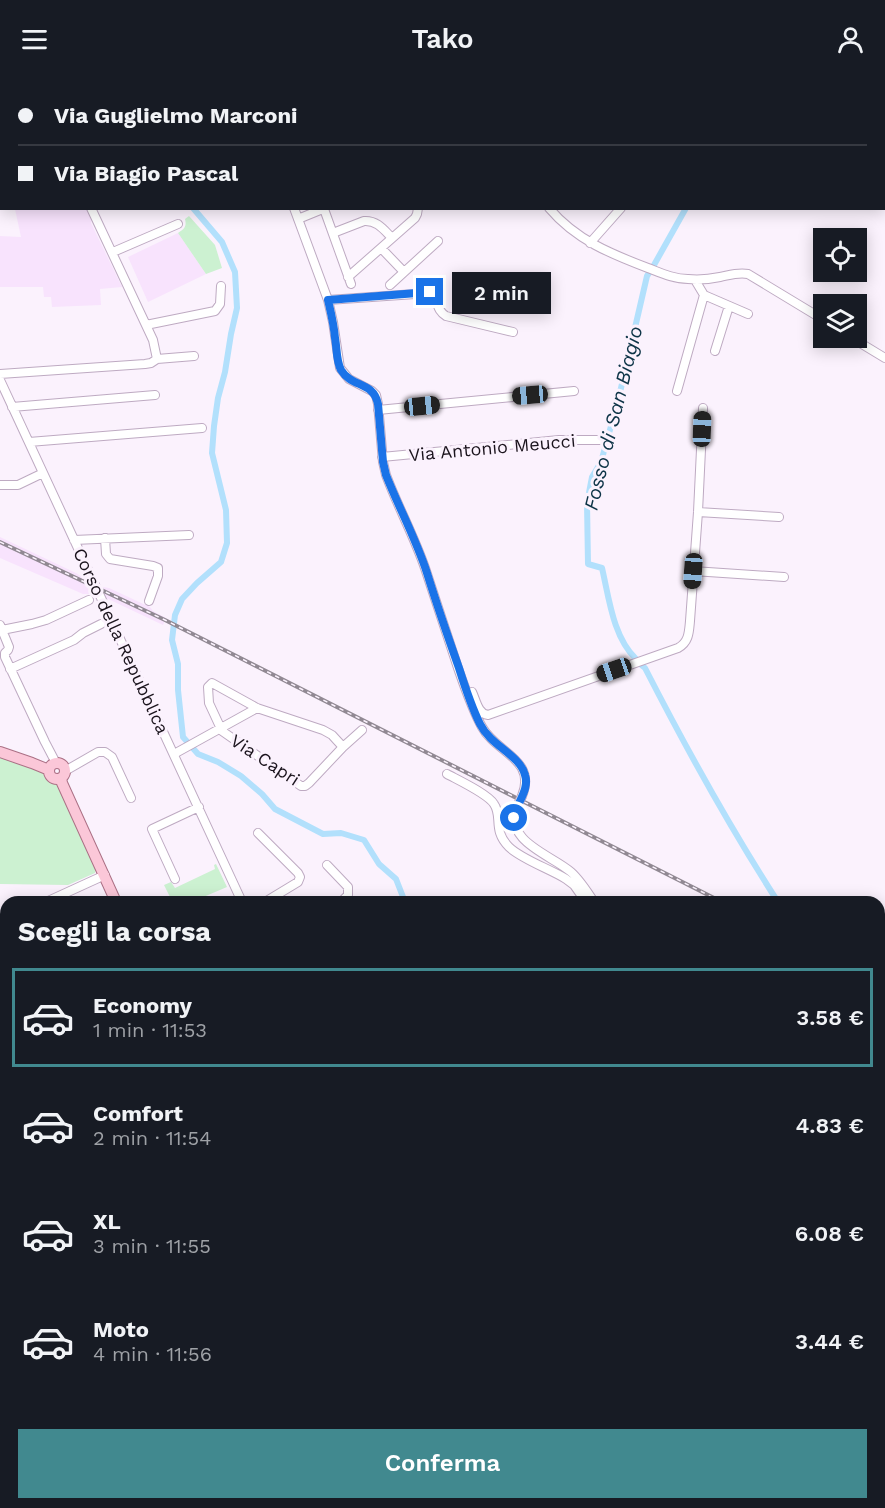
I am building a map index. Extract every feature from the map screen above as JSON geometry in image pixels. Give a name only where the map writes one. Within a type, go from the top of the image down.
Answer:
[{"type":"main road","points":[[0,752],[58,771],[114,896]]},
{"type":"street","points":[[92,210],[146,325],[155,346],[157,359]]},
{"type":"street","points":[[295,210],[328,300],[340,368],[348,378],[372,391],[376,398],[386,475],[422,559],[474,710],[485,733],[516,759],[524,771],[526,783],[514,815],[514,822],[521,837],[573,874],[590,896]]},
{"type":"street","points":[[298,219],[322,210]]},
{"type":"street","points":[[325,210],[350,280],[415,218],[417,210]]},
{"type":"street","points":[[551,210],[565,225],[608,253],[673,277],[695,279],[716,278],[739,273],[748,274],[813,313]]},
{"type":"street","points":[[590,243],[619,210]]},
{"type":"street","points":[[333,233],[370,220],[392,238]]},
{"type":"street","points":[[113,252],[178,224]]},
{"type":"street","points":[[390,285],[438,241]]},
{"type":"street","points":[[381,248],[404,272]]},
{"type":"street","points":[[695,279],[704,295],[748,314]]},
{"type":"street","points":[[146,325],[215,311],[220,304],[221,286]]},
{"type":"street","points":[[328,300],[430,292],[435,297],[440,311],[446,316],[513,332]]},
{"type":"street","points":[[677,391],[704,295]]},
{"type":"street","points":[[715,351],[729,306]]},
{"type":"street","points":[[867,347],[885,358]]},
{"type":"street","points":[[0,375],[145,364],[157,359],[194,356]]},
{"type":"street","name":"Corso della Repubblica","points":[[0,381],[239,896]]},
{"type":"street","points":[[378,410],[574,391]]},
{"type":"street","points":[[12,406],[155,395]]},
{"type":"street","points":[[464,683],[473,693],[482,714],[488,715],[679,647],[687,640],[698,512],[703,408]]},
{"type":"street","points":[[29,442],[202,428]]},
{"type":"street","name":"Via Antonio Meucci","points":[[382,457],[559,440],[603,440]]},
{"type":"street","points":[[0,485],[18,485],[43,473]]},
{"type":"street","points":[[698,512],[779,517]]},
{"type":"street","points":[[74,540],[189,535]]},
{"type":"street","points":[[105,538],[105,553],[109,559],[158,568],[158,576],[149,601]]},
{"type":"street","points":[[693,571],[784,577]]},
{"type":"street","points":[[89,600],[46,620],[29,625],[1,627],[9,647],[4,655],[58,771],[98,752],[107,753],[112,757],[131,798]]},
{"type":"street","points":[[10,669],[74,640],[101,624]]},
{"type":"street","points":[[220,729],[207,690],[212,683],[257,708],[323,730],[332,735],[343,747]]},
{"type":"street","points":[[174,754],[257,708]]},
{"type":"street","name":"Via Capri","points":[[220,729],[301,786],[309,783],[362,730]]},
{"type":"street","points":[[447,774],[493,802],[496,807],[500,834],[510,849],[566,879],[582,896]]},
{"type":"street","points":[[175,879],[152,829],[199,807]]},
{"type":"street","points":[[258,833],[298,873],[300,879],[275,896]]},
{"type":"street","points":[[327,865],[348,887],[347,896]]},
{"type":"street","points":[[59,896],[105,875]]},
{"type":"shaded area","points":[[15,210],[89,210],[92,216],[91,223],[122,287],[100,289],[101,305],[52,307],[51,297],[44,297],[43,287],[0,287],[0,236],[21,237]]},
{"type":"shaded area","points":[[178,233],[206,274],[148,302],[128,257]]},
{"type":"shaded area","points":[[0,537],[76,573],[87,580],[90,594],[83,594],[0,558]]},
{"type":"shaded area","points":[[103,587],[150,607],[166,618],[163,625],[106,598]]},
{"type":"green space","points":[[189,216],[215,245],[222,268],[206,274],[178,233],[185,228],[185,219]]},
{"type":"green space","points":[[0,755],[39,770],[48,781],[61,788],[96,870],[95,873],[68,885],[0,884]]},
{"type":"green space","points":[[216,864],[227,887],[206,896],[170,896],[164,885],[171,882],[175,888],[215,869]]},
{"type":"waterway","points":[[195,210],[222,242],[235,272],[237,308],[218,398],[212,453],[226,510],[227,543],[221,562],[182,599],[175,615],[172,640],[178,664],[183,737],[198,754],[218,762],[241,776],[275,809],[323,834],[341,833],[364,840],[379,864],[396,879],[403,896]]},
{"type":"waterway","name":"Fosso di San Biagio","points":[[654,265],[685,210]]},
{"type":"waterway","name":"Fosso di San Biagio","points":[[636,659],[628,650],[617,628],[602,568],[588,564],[587,503],[592,477],[601,462],[618,401],[647,276],[651,270]]},
{"type":"waterway","name":"Fosso di San Biagio","points":[[640,664],[645,668],[725,816],[774,896]]},
{"type":"railway","points":[[0,542],[165,620],[710,896]]},
{"type":"route","points":[[430,292],[328,300],[340,368],[348,378],[370,389],[376,395],[386,475],[422,559],[474,710],[487,735],[516,759],[525,774],[525,787],[514,818]]}]
